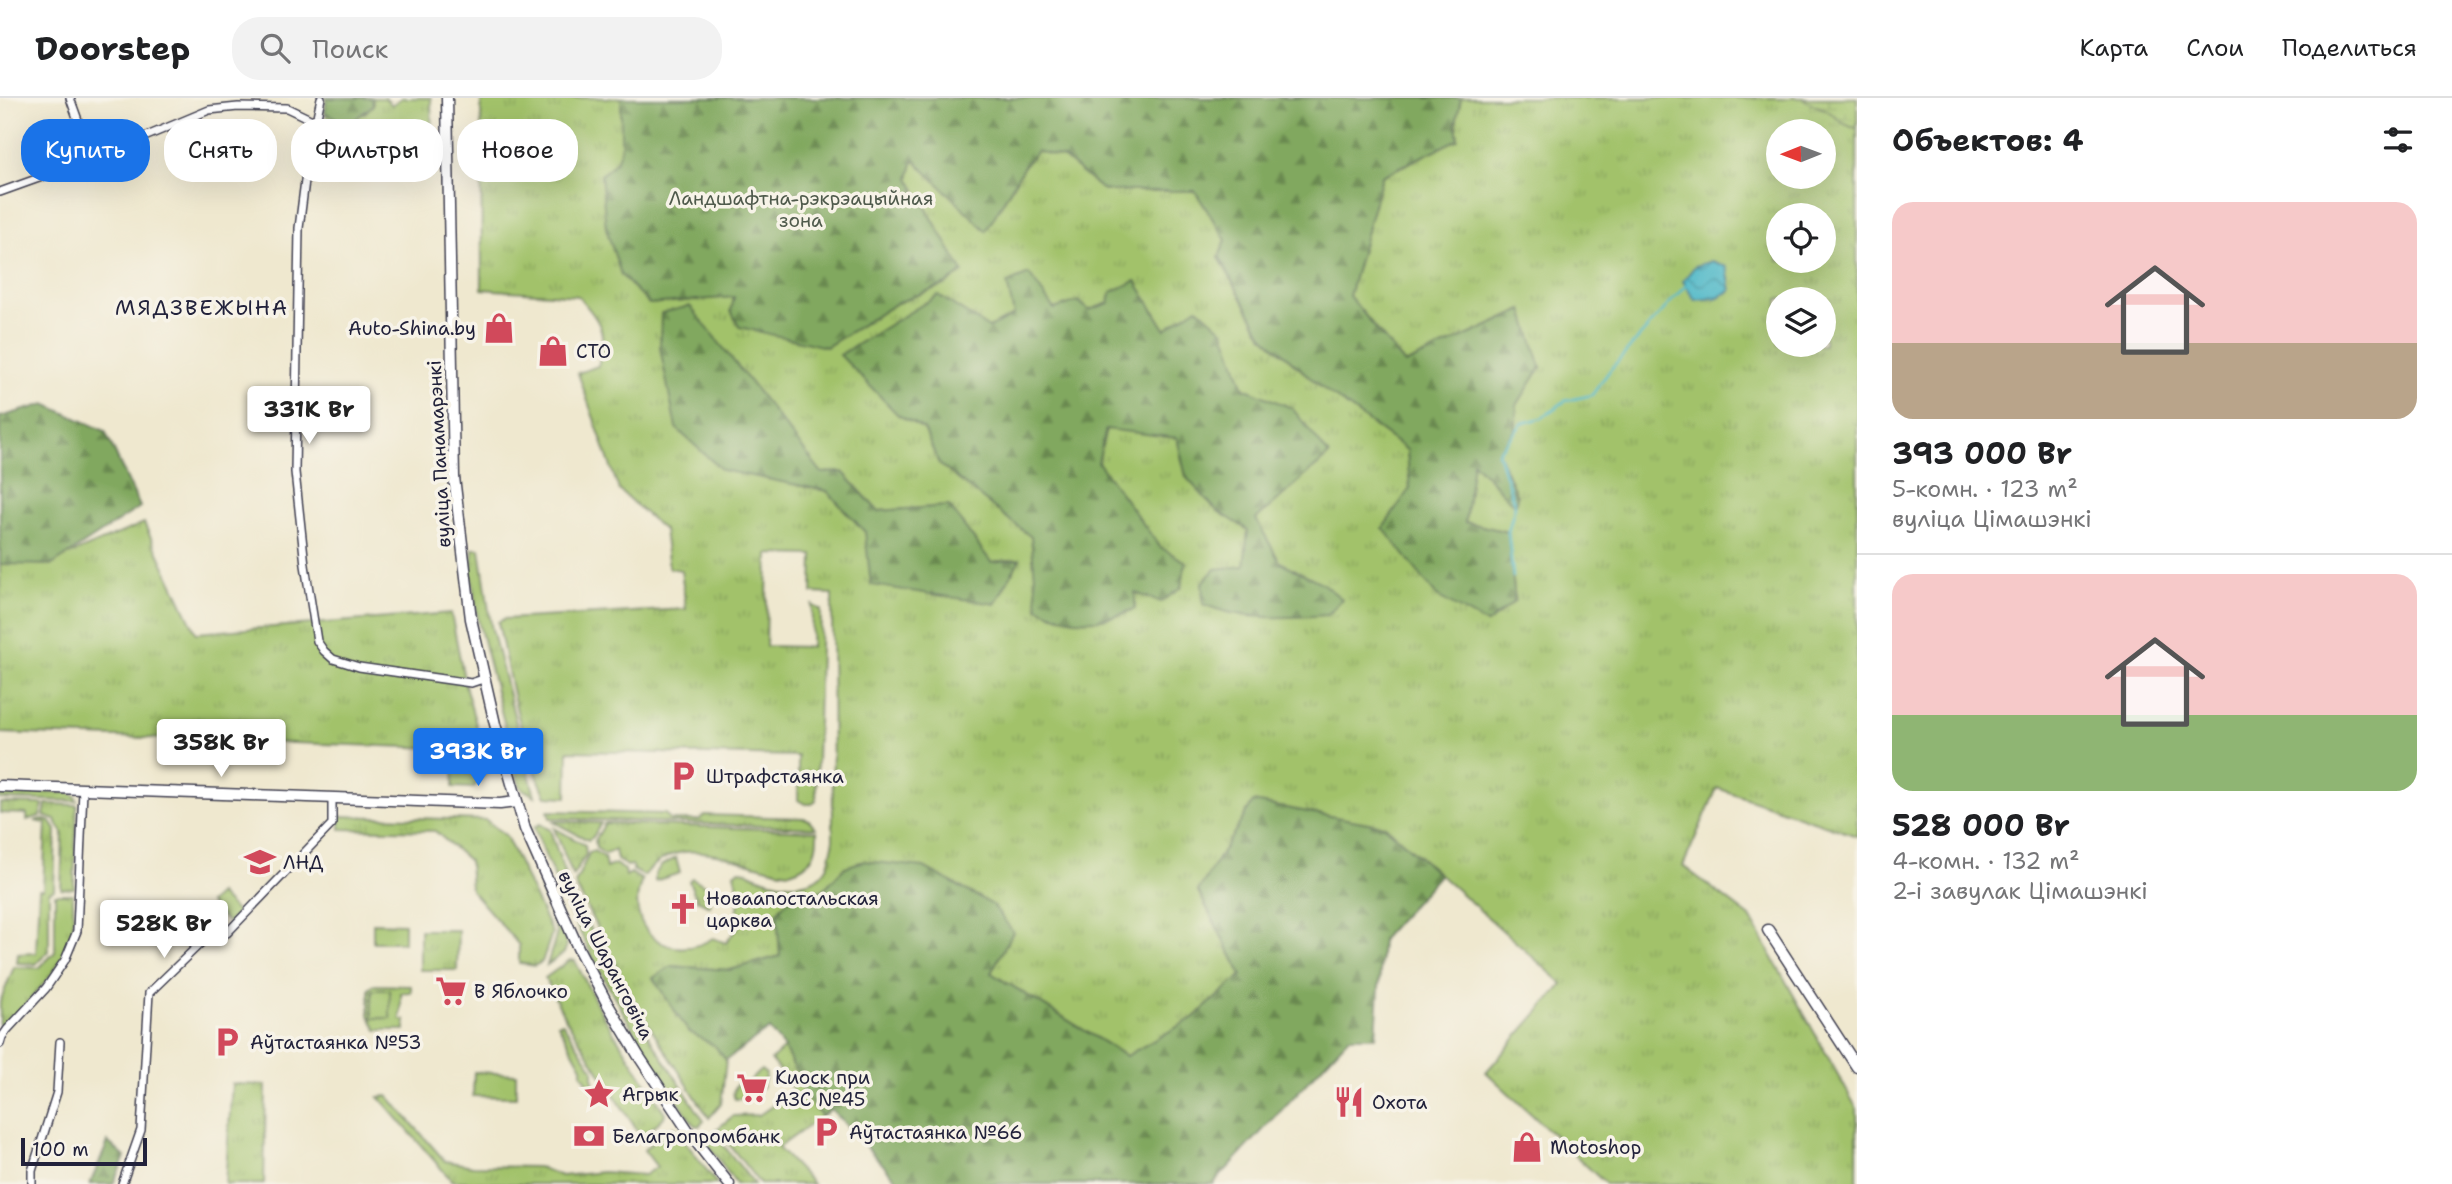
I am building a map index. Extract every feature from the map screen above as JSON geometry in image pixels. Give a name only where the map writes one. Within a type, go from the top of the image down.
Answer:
[{"type":"main road","name":"вуліца Панамарэнкі","points":[[447,98],[454,477],[468,598],[483,678],[516,802]]},
{"type":"main road","points":[[0,786],[499,804],[516,802]]},
{"type":"main road","name":"вуліца Шаранговіча","points":[[516,802],[545,876],[607,1003],[675,1112],[729,1184]]},
{"type":"main road","points":[[1768,930],[1857,1067]]},
{"type":"street","points":[[70,98],[78,119]]},
{"type":"street","points":[[316,119],[321,98]]},
{"type":"street","points":[[150,135],[209,110],[237,107],[287,107],[311,119]]},
{"type":"street","points":[[443,150],[448,150]]},
{"type":"street","points":[[0,192],[28,182]]},
{"type":"street","points":[[305,182],[299,228],[295,471],[305,565],[317,641],[333,659],[359,667],[471,683],[483,678]]},
{"type":"street","points":[[0,1044],[7,1030],[46,988],[73,946],[77,931],[83,790]]},
{"type":"street","points":[[122,1184],[141,1130],[149,993],[205,939],[227,933],[300,859],[332,824],[332,797]]},
{"type":"street","points":[[32,1184],[32,1171],[57,1092],[60,1042]]},
{"type":"green space","points":[[326,98],[372,98],[373,105],[356,119],[338,119],[325,113]]},
{"type":"green space","points":[[372,98],[385,98],[392,105],[401,98],[431,98],[431,119],[351,119],[365,113],[373,105]]},
{"type":"green space","points":[[481,98],[621,98],[621,148],[616,162],[649,304],[734,297],[826,347],[897,303],[946,284],[962,272],[909,178],[914,159],[1001,206],[1024,166],[1037,150],[1064,158],[1104,191],[1195,191],[1226,240],[1219,257],[1263,336],[1321,387],[1407,450],[1410,488],[1486,624],[1515,601],[1508,532],[1465,522],[1472,461],[1515,505],[1517,496],[1498,452],[1515,431],[1517,405],[1540,367],[1523,310],[1405,364],[1349,296],[1382,176],[1458,139],[1456,123],[1461,98],[1857,98],[1857,836],[1717,788],[1683,866],[1750,917],[1857,1109],[1857,1184],[1606,1184],[1486,1072],[1563,984],[1385,826],[1198,891],[1242,975],[1193,1018],[1126,1056],[991,973],[845,867],[823,890],[789,899],[777,913],[780,956],[730,970],[671,966],[688,1031],[715,1046],[726,1060],[721,1104],[709,1118],[633,1000],[575,884],[589,853],[594,851],[604,857],[606,868],[615,864],[625,870],[626,876],[631,873],[642,880],[638,913],[644,927],[654,938],[666,945],[681,948],[696,946],[713,938],[726,943],[739,925],[733,922],[739,898],[734,873],[746,871],[789,884],[800,884],[820,876],[828,865],[833,845],[832,594],[812,593],[813,555],[768,554],[766,646],[811,647],[812,605],[821,610],[816,801],[812,804],[798,800],[798,756],[568,751],[567,797],[546,796],[523,733],[498,622],[504,619],[686,609],[681,570],[669,568],[664,530],[619,490],[578,373],[598,366],[602,335],[597,321],[578,296],[482,289],[481,182],[578,182],[578,119],[481,119]],"holes":[[[690,307],[822,473],[843,472],[878,511],[949,506],[991,562],[1020,559],[995,604],[865,532],[827,491],[721,469]]]},
{"type":"green space","name":"Ландшафтна-рэкрэацыйная зона","points":[[621,98],[1461,98],[1456,123],[1458,139],[1382,176],[1349,296],[1405,364],[1523,310],[1541,367],[1517,405],[1515,431],[1498,452],[1517,496],[1515,506],[1473,462],[1465,522],[1508,532],[1515,601],[1487,624],[1437,596],[1383,528],[1410,488],[1407,450],[1321,387],[1263,336],[1219,257],[1226,240],[1195,191],[1104,191],[1064,158],[1037,151],[1024,166],[986,231],[914,160],[909,178],[963,272],[946,284],[897,303],[826,347],[739,327],[731,311],[734,297],[649,304],[621,275],[606,228],[601,175],[616,162],[621,148]]},
{"type":"green space","points":[[1803,98],[1857,98],[1857,128],[1844,124],[1828,111]]},
{"type":"green space","points":[[325,113],[338,119],[327,119]]},
{"type":"green space","points":[[1029,274],[1054,309],[1078,301],[1089,310],[1109,303],[1111,292],[1136,281],[1165,329],[1197,307],[1224,331],[1244,388],[1292,408],[1329,455],[1256,519],[1280,562],[1322,583],[1342,599],[1328,615],[1248,616],[1203,604],[1202,583],[1215,569],[1244,566],[1248,530],[1216,510],[1186,477],[1177,438],[1106,429],[1098,462],[1160,547],[1186,562],[1181,588],[1161,602],[1135,593],[1135,609],[1098,620],[1063,618],[1038,608],[1031,537],[939,464],[924,429],[898,415],[840,355],[938,295],[989,328],[1014,315],[1007,283]]},
{"type":"green space","points":[[690,306],[822,473],[843,472],[878,511],[949,506],[991,562],[1020,559],[995,604],[871,585],[865,532],[827,491],[722,470],[676,428],[660,348],[661,313]]},
{"type":"green space","points":[[45,404],[105,431],[140,507],[52,565],[0,564],[0,417]]},
{"type":"green space","points":[[144,523],[196,633],[451,613],[466,689],[489,770],[473,788],[453,787],[454,761],[439,748],[0,733],[0,561],[45,565]]},
{"type":"green space","points":[[473,549],[480,549],[491,625],[525,758],[514,762],[478,620],[471,573]]},
{"type":"green space","points":[[527,767],[535,796],[521,788],[515,771]]},
{"type":"green space","points":[[0,792],[70,793],[77,801],[0,799]]},
{"type":"green space","points":[[1253,802],[1385,826],[1439,875],[1382,939],[1376,1037],[1349,1037],[1213,1184],[901,1184],[831,1109],[822,1116],[806,1097],[784,1048],[769,1029],[726,1060],[715,1046],[688,1031],[653,978],[671,966],[730,970],[780,956],[777,912],[789,899],[823,890],[845,867],[864,861],[924,867],[993,905],[1013,932],[991,973],[1126,1056],[1193,1018],[1242,975],[1198,891]]},
{"type":"green space","points":[[0,803],[43,804],[40,816],[27,820],[27,814],[0,813]]},
{"type":"green space","points":[[46,804],[77,805],[74,888],[61,889],[63,833],[55,820],[44,816]]},
{"type":"green space","points":[[548,811],[665,814],[670,820],[699,820],[704,815],[804,818],[816,828],[550,818]]},
{"type":"green space","points":[[340,816],[486,820],[506,836],[552,933],[542,962],[534,966],[519,963],[519,945],[471,890],[469,861],[435,831],[340,829]]},
{"type":"green space","points":[[42,819],[51,822],[56,830],[54,889],[49,892],[49,951],[36,964],[17,963],[18,954],[36,953],[46,823],[35,821]]},
{"type":"green space","points":[[552,821],[601,823],[593,837],[588,840]]},
{"type":"green space","points":[[605,823],[817,831],[817,839],[815,852],[808,862],[790,872],[694,851],[659,861],[644,876],[633,870],[632,865],[627,866],[617,860],[615,850],[605,854],[596,848],[595,841]]},
{"type":"green space","points":[[540,824],[550,830],[570,888],[613,975],[639,1021],[704,1121],[699,1126],[694,1125],[605,980],[550,867],[534,827]]},
{"type":"green space","points":[[554,828],[585,845],[586,854],[573,876]]},
{"type":"green space","points":[[676,858],[680,873],[655,881],[655,874],[662,865]]},
{"type":"green space","points":[[692,878],[708,887],[710,906],[697,900],[689,881]]},
{"type":"green space","points":[[539,888],[567,944],[564,953],[547,965],[557,933]]},
{"type":"green space","points":[[55,894],[73,894],[70,940],[47,980],[6,1025],[0,1025],[0,1002],[14,967],[39,968],[55,952]]},
{"type":"green space","points":[[219,894],[238,913],[228,923],[209,903]]},
{"type":"green space","points":[[373,923],[404,924],[404,942],[373,942]]},
{"type":"green space","points":[[420,930],[458,930],[457,970],[420,970]]},
{"type":"green space","points":[[570,960],[575,961],[602,1014],[665,1113],[647,1133],[638,1132],[564,1016],[545,978]]},
{"type":"green space","points":[[373,985],[411,986],[411,992],[401,993],[401,1020],[405,1020],[405,1030],[377,1030],[369,1015],[369,989]]},
{"type":"green space","points":[[372,990],[390,990],[390,1018],[372,1018]]},
{"type":"green space","points":[[562,1022],[593,1069],[593,1090],[582,1074],[582,1067],[558,1024]]},
{"type":"green space","points":[[784,1048],[806,1097],[822,1116],[778,1148],[813,1184],[760,1184],[717,1129],[733,1116],[759,1115],[791,1093],[792,1087],[771,1060]]},
{"type":"green space","points":[[761,1070],[766,1074],[762,1087],[741,1099],[735,1099],[735,1086],[749,1081]]},
{"type":"green space","points":[[474,1072],[516,1074],[516,1097],[473,1096]]},
{"type":"green space","points":[[232,1084],[266,1085],[264,1184],[225,1184]]},
{"type":"green space","points":[[388,1096],[445,1161],[473,1166],[538,1167],[561,1176],[603,1172],[644,1175],[657,1167],[644,1150],[670,1127],[675,1128],[717,1184],[513,1184],[452,1181],[379,1097]]},
{"type":"green space","points":[[713,1132],[754,1184],[736,1184],[706,1141]]},
{"type":"green space","points":[[108,1142],[125,1157],[113,1184],[90,1184]]},
{"type":"water","points":[[1712,261],[1727,267],[1731,291],[1716,298],[1695,300],[1683,281],[1695,266]]},
{"type":"waterway","points":[[1513,577],[1508,532],[1515,506],[1498,452],[1523,423],[1542,418],[1565,401],[1592,395],[1610,370],[1686,285]]},
{"type":"place","name":"Auto-Shina.by","points":[[499,328]]},
{"type":"place","name":"СТО","points":[[553,351]]},
{"type":"place","name":"Штрафстаянка","points":[[683,776]]},
{"type":"place","name":"ЛНД","points":[[260,862]]},
{"type":"place","name":"Новаапостальская царква","points":[[683,909]]},
{"type":"place","name":"В Яблочко","points":[[451,991]]},
{"type":"place","name":"Аўтастаянка №53","points":[[227,1042]]},
{"type":"place","name":"Киоск при АЗС №45","points":[[752,1088]]},
{"type":"place","name":"Агрык","points":[[599,1094]]},
{"type":"place","name":"Охота","points":[[1349,1102]]},
{"type":"place","name":"Аўтастаянка №66","points":[[826,1132]]},
{"type":"place","name":"Белагропромбанк","points":[[589,1136]]},
{"type":"place","name":"Motoshop","points":[[1527,1147]]},
{"type":"district","name":"МЯДЗВЕЖЫНА","points":[[202,308]]}]
